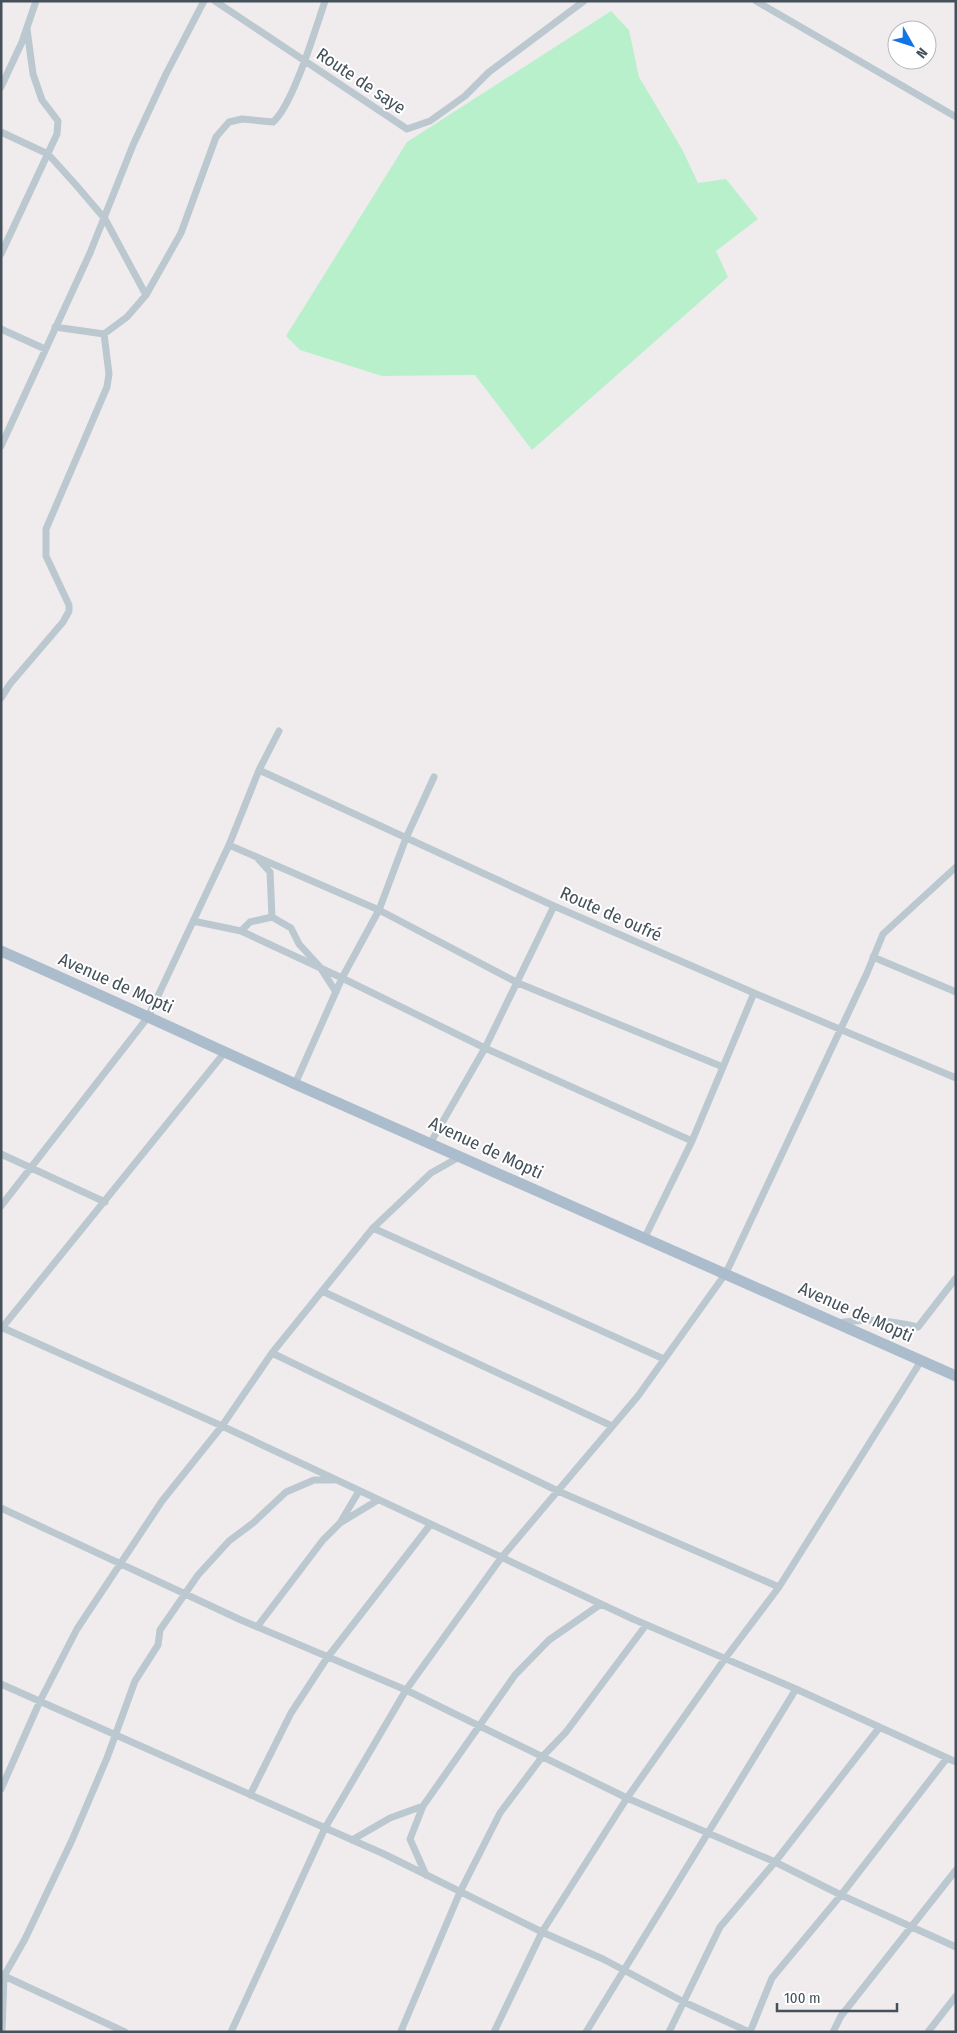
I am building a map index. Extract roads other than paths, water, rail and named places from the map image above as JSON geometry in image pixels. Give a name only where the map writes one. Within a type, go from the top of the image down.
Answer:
[{"type":"main road","name":"Avenue de Mopti","points":[[3,955],[431,1142],[536,1191],[645,1237],[956,1376]]},
{"type":"street","points":[[1,87],[27,29],[36,1]]},
{"type":"street","points":[[1,446],[105,219],[134,146],[166,74],[204,1]]},
{"type":"street","name":"Route de saye","points":[[215,1],[407,129],[430,121],[465,96],[489,72],[584,1]]},
{"type":"street","points":[[55,327],[104,334],[127,317],[146,295],[181,233],[216,137],[229,122],[242,119],[273,122],[281,115],[304,60],[325,1]]},
{"type":"street","points":[[756,1],[956,117]]},
{"type":"street","points":[[1,254],[57,134],[58,121],[42,100],[33,74],[27,29]]},
{"type":"street","points":[[1,132],[48,154],[105,219],[146,295]]},
{"type":"street","points":[[1,329],[45,349]]},
{"type":"street","points":[[1,698],[10,684],[63,622],[69,612],[69,605],[46,556],[46,529],[107,387],[110,374],[104,334]]},
{"type":"street","points":[[1,1206],[32,1169],[148,1017],[229,845],[259,770],[279,731]]},
{"type":"street","name":"Route de oufré","points":[[259,770],[554,906],[956,1078]]},
{"type":"street","points":[[296,1084],[342,978],[379,910],[406,838],[434,777]]},
{"type":"street","points":[[229,845],[379,910],[518,983],[723,1067]]},
{"type":"street","points":[[257,857],[270,872],[272,918]]},
{"type":"street","points":[[231,2032],[325,1828],[406,1690],[502,1558],[638,1396],[726,1273],[841,1029],[882,934],[956,867]]},
{"type":"street","points":[[431,1142],[485,1048],[554,906]]},
{"type":"street","points":[[241,931],[250,922],[272,918],[291,928],[299,944],[320,967],[336,992]]},
{"type":"street","points":[[193,921],[241,931],[320,967],[485,1048],[692,1140]]},
{"type":"street","points":[[873,957],[956,992]]},
{"type":"street","points":[[645,1237],[692,1140],[754,993]]},
{"type":"street","points":[[225,1052],[2,1328],[222,1426],[646,1625],[724,1660],[796,1689],[956,1762]]},
{"type":"street","points":[[1,1154],[104,1202]]},
{"type":"street","points":[[1,1789],[40,1701],[77,1629],[162,1501],[222,1426],[272,1353],[373,1228],[432,1173],[461,1156]]},
{"type":"street","points":[[373,1228],[664,1359]]},
{"type":"street","points":[[837,1323],[862,1319],[918,1326],[956,1278]]},
{"type":"street","points":[[322,1291],[612,1426]]},
{"type":"street","points":[[272,1353],[558,1491],[779,1587]]},
{"type":"street","points":[[494,2032],[542,1932],[627,1798],[724,1660],[779,1587],[921,1361]]},
{"type":"street","points":[[2,2032],[3,1976],[25,1939],[72,1840],[135,1681],[158,1645],[160,1630],[198,1575],[229,1541],[253,1523],[286,1492],[314,1480],[337,1480]]},
{"type":"street","points":[[340,1523],[359,1491]]},
{"type":"street","points":[[257,1627],[323,1540],[340,1523],[378,1500]]},
{"type":"street","points":[[1,1508],[257,1627],[406,1690],[627,1798],[775,1862],[841,1895],[956,1947]]},
{"type":"street","points":[[250,1795],[291,1713],[327,1658],[430,1525]]},
{"type":"street","points":[[426,1875],[410,1839],[423,1806],[515,1675],[549,1640],[601,1604]]},
{"type":"street","points":[[403,2032],[401,2031],[460,1892],[500,1813],[542,1757],[566,1732],[646,1625]]},
{"type":"street","points":[[1,1684],[352,1840],[624,1971],[684,2002],[750,2032],[772,1978],[841,1895],[947,1758]]},
{"type":"street","points":[[586,2032],[796,1689]]},
{"type":"street","points":[[669,2032],[720,1927],[775,1862],[879,1728]]},
{"type":"street","points":[[352,1840],[390,1818],[423,1806]]},
{"type":"street","points":[[833,2032],[841,2016],[956,1870]]},
{"type":"street","points":[[3,1976],[125,2032]]},
{"type":"street","points":[[928,2032],[956,1996]]}]
